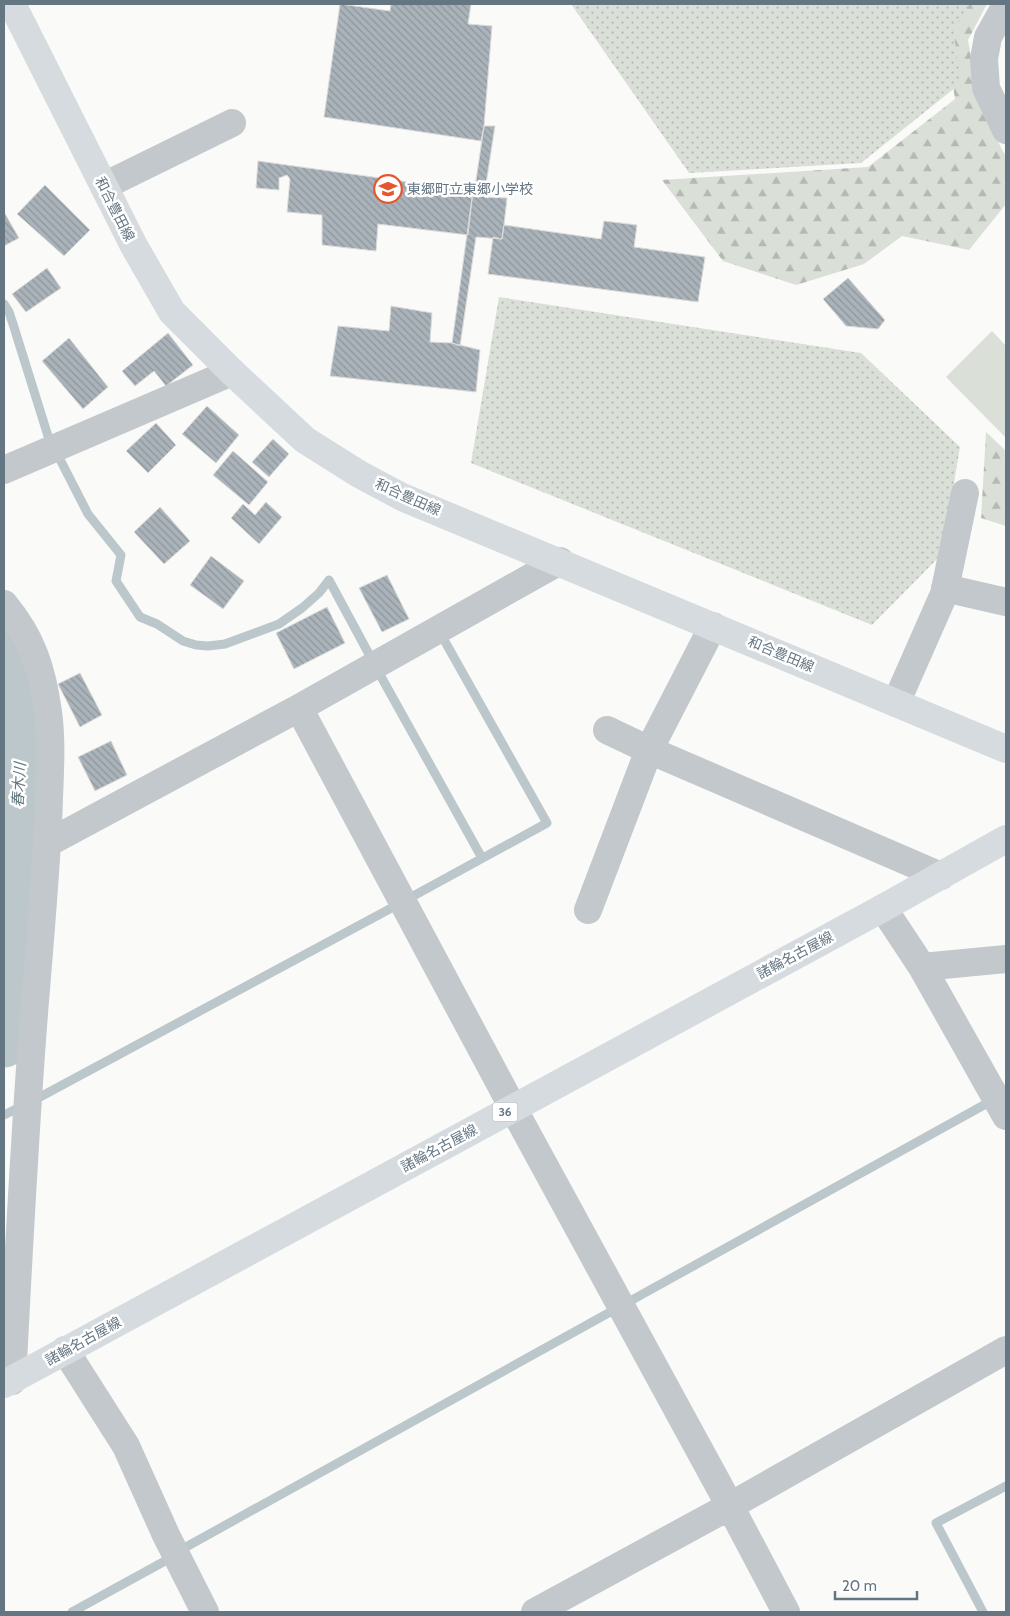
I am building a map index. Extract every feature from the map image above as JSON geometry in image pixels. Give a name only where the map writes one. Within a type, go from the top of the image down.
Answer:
[{"type":"main road","name":"和合豊田線","points":[[12,4],[134,246],[172,312],[232,372],[305,440],[358,474],[402,496],[1006,749]]},
{"type":"main road","name":"諸輪名古屋線","points":[[8,1382],[883,908],[1006,839]]},
{"type":"street","points":[[1006,5],[988,37],[984,59],[986,88],[1006,130]]},
{"type":"street","points":[[104,186],[232,123]]},
{"type":"street","points":[[4,470],[232,372]]},
{"type":"street","points":[[896,702],[944,594],[965,493]]},
{"type":"street","points":[[48,843],[299,708],[560,561]]},
{"type":"street","points":[[945,588],[1006,602]]},
{"type":"street","points":[[4,604],[20,623],[33,648],[41,672],[49,713],[51,748],[48,843],[27,1096],[8,1382]]},
{"type":"street","points":[[588,910],[649,750],[713,626]]},
{"type":"street","points":[[299,708],[512,1108],[786,1612]]},
{"type":"street","points":[[608,730],[649,750],[940,876]]},
{"type":"street","points":[[883,908],[922,967],[1004,1108]]},
{"type":"street","points":[[922,967],[1006,959]]},
{"type":"street","points":[[65,1350],[126,1446],[166,1535],[206,1612]]},
{"type":"street","points":[[535,1612],[730,1506],[1006,1350]]},
{"type":"green space","points":[[571,4],[970,4],[953,29],[961,83],[861,163],[689,173]]},
{"type":"green space","points":[[954,4],[987,4],[968,40],[977,90],[1006,156],[1006,204],[969,250],[902,236],[864,264],[796,285],[723,261],[662,180],[868,167],[955,99],[943,22]]},
{"type":"green space","points":[[499,297],[861,353],[960,447],[942,554],[872,625],[471,463]]},
{"type":"green space","points":[[992,331],[1006,346],[1006,438],[946,377]]},
{"type":"green space","points":[[986,432],[1006,451],[1006,526],[981,518]]},
{"type":"building","points":[[340,4],[390,11],[391,4],[471,4],[468,24],[492,26],[484,126],[481,141],[324,117]]},
{"type":"building","points":[[484,126],[495,126],[484,197],[507,198],[502,239],[476,237],[460,346],[452,343]]},
{"type":"building","points":[[258,161],[473,191],[468,235],[378,224],[376,251],[322,245],[322,215],[287,212],[290,179],[287,175],[279,178],[279,190],[256,188]]},
{"type":"building","points":[[45,185],[90,230],[64,256],[17,214]]},
{"type":"building","points":[[4,212],[19,238],[4,246]]},
{"type":"building","points":[[604,221],[637,225],[634,247],[705,257],[698,302],[488,274],[493,237],[502,239],[504,225],[601,239]]},
{"type":"building","points":[[47,268],[61,288],[26,312],[12,294]]},
{"type":"building","points":[[848,278],[885,320],[878,329],[846,326],[823,299]]},
{"type":"building","points":[[391,306],[432,313],[430,342],[452,343],[480,350],[476,392],[330,376],[338,326],[389,331]]},
{"type":"building","points":[[168,333],[193,365],[166,386],[154,371],[135,386],[122,371]]},
{"type":"building","points":[[69,338],[108,387],[83,409],[42,361]]},
{"type":"building","points":[[207,406],[239,435],[216,463],[182,434]]},
{"type":"building","points":[[156,423],[176,445],[148,473],[126,451]]},
{"type":"building","points":[[273,439],[289,454],[269,477],[252,462]]},
{"type":"building","points":[[233,451],[268,482],[249,505],[213,475]]},
{"type":"building","points":[[266,502],[282,517],[259,544],[231,518],[243,504],[255,515]]},
{"type":"building","points":[[160,507],[190,541],[164,564],[134,532]]},
{"type":"building","points":[[211,556],[244,581],[223,609],[190,585]]},
{"type":"building","points":[[387,575],[409,619],[382,632],[359,588]]},
{"type":"building","points":[[327,607],[345,643],[294,669],[276,633]]},
{"type":"building","points":[[80,673],[102,715],[80,727],[58,684]]},
{"type":"building","points":[[111,741],[127,775],[95,791],[78,757]]},
{"type":"waterway","points":[[4,304],[9,312],[48,436],[88,514],[121,555],[116,581],[140,617],[157,624],[183,641],[208,646],[225,644],[279,624],[302,608],[319,593],[329,580],[482,858]]},
{"type":"waterway","points":[[4,1115],[547,823],[443,638]]},
{"type":"waterway","name":"春木川","points":[[4,648],[22,723],[13,916],[4,1043]]},
{"type":"waterway","points":[[72,1612],[993,1100]]},
{"type":"waterway","points":[[983,1612],[936,1523],[1006,1486]]},
{"type":"place","name":"東郷町立東郷小学校","points":[[388,189]]}]
